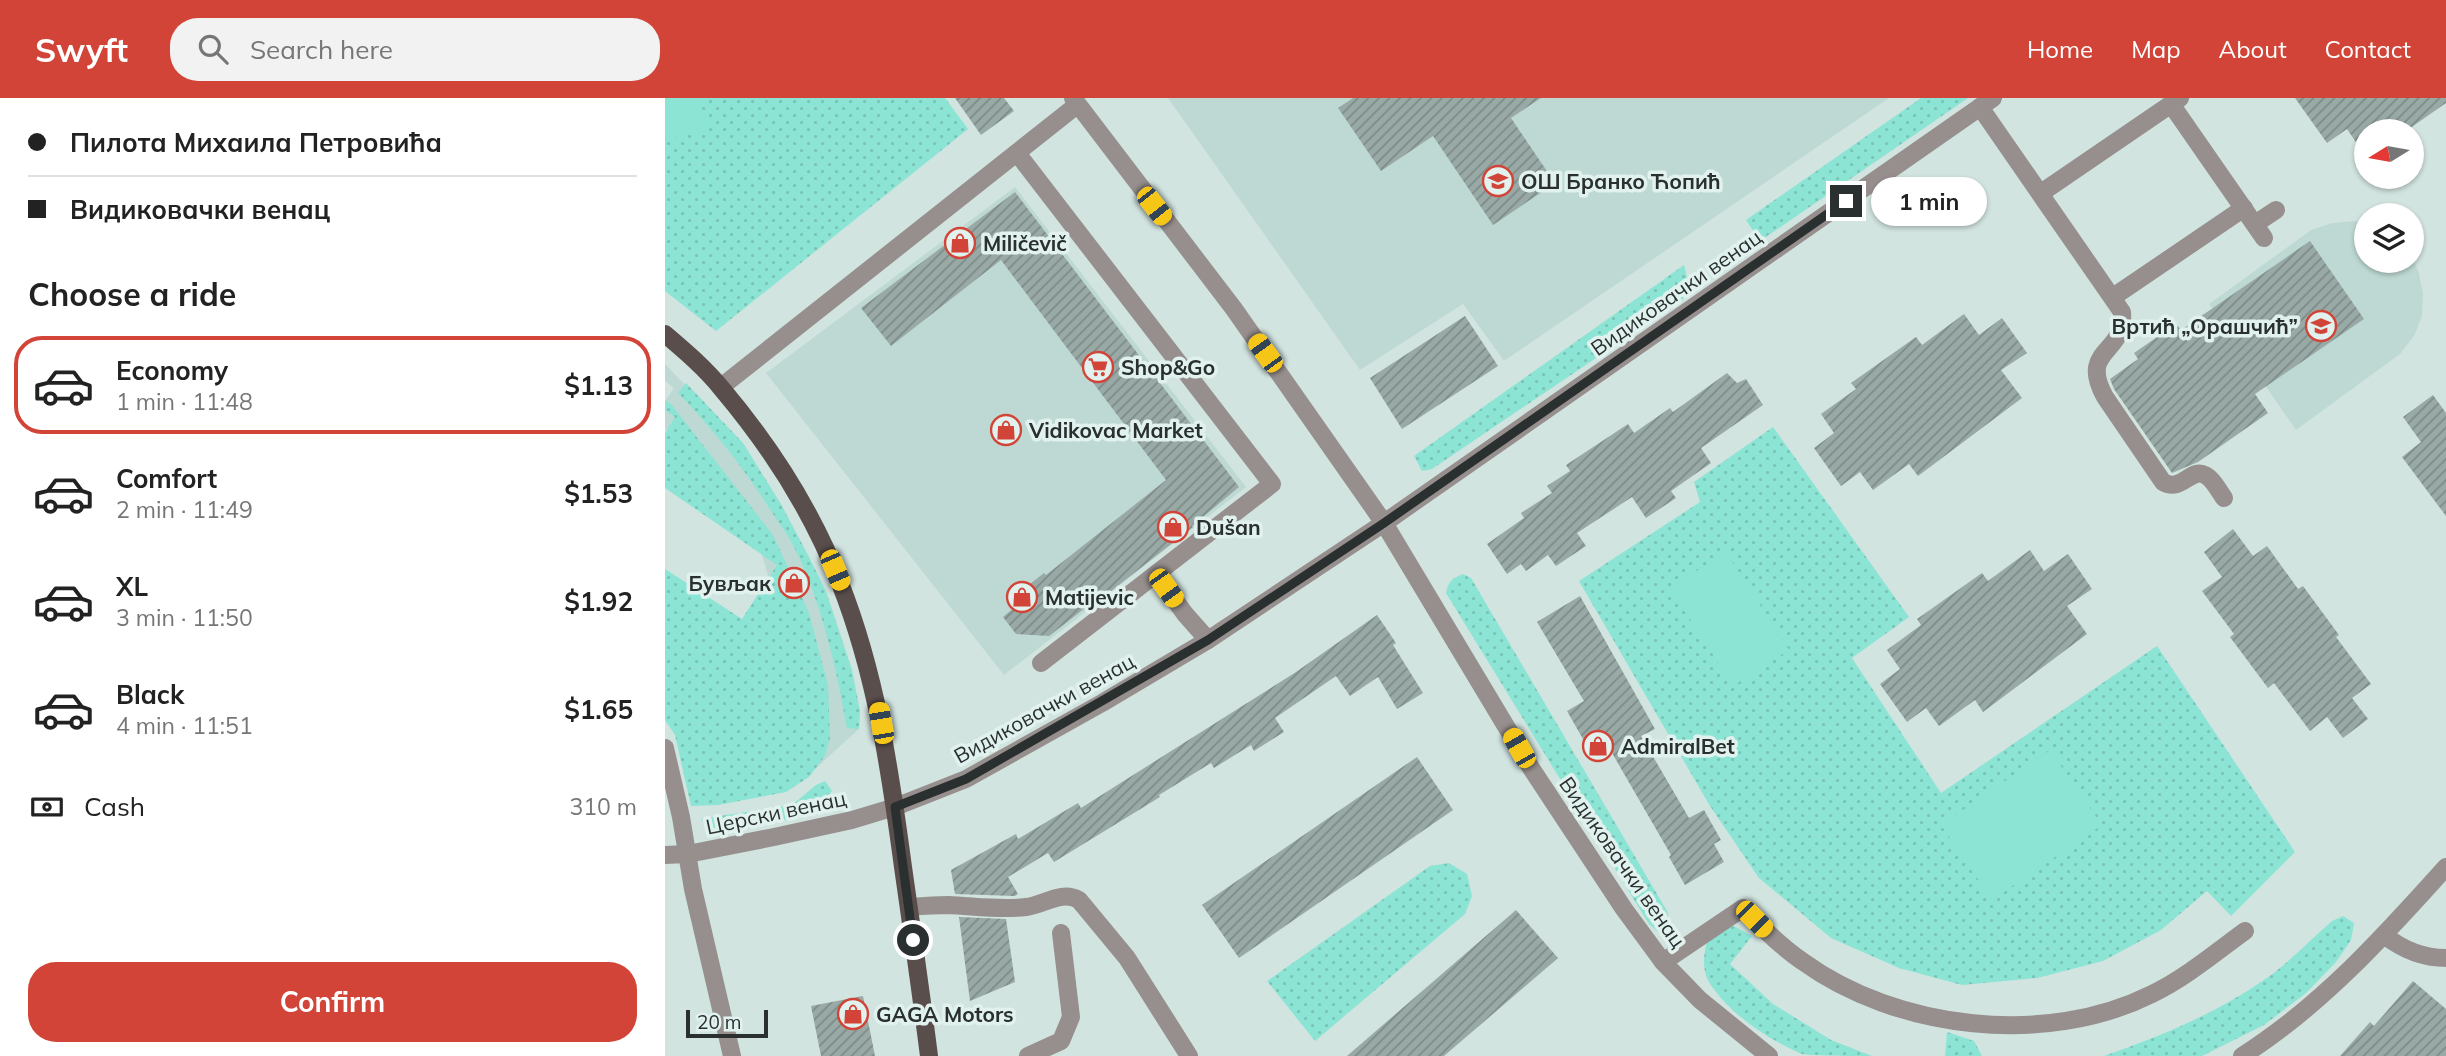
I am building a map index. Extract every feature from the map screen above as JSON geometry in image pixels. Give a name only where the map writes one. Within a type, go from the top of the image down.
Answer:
[{"type":"main road","points":[[665,334],[721,387],[776,461],[816,528],[840,583],[859,636],[878,709],[895,807],[929,1056]]},
{"type":"street","points":[[721,387],[1017,153],[1075,101]]},
{"type":"street","name":"Видиковачки венац","points":[[1075,101],[1234,309],[1384,523],[1531,768],[1624,909],[1663,962],[1700,1000],[1769,1056]]},
{"type":"street","points":[[2041,193],[2175,101],[2260,231],[2276,210]]},
{"type":"street","points":[[1987,102],[2041,193],[2122,312],[2123,327],[2097,361],[2095,368],[2100,386],[2163,482],[2169,486],[2176,485],[2197,473],[2203,473],[2224,498]]},
{"type":"street","name":"Видиковачки венац","points":[[895,807],[966,779],[1208,640],[1384,523],[1987,102]]},
{"type":"street","points":[[1017,153],[1272,484],[1041,663]]},
{"type":"street","points":[[2113,297],[2244,208]]},
{"type":"street","points":[[1156,574],[1208,640]]},
{"type":"street","points":[[665,748],[693,889],[732,1056]]},
{"type":"street","name":"Церски венац","points":[[665,855],[688,854],[852,820],[895,807]]},
{"type":"street","points":[[2242,1056],[2302,1014],[2384,935],[2446,867]]},
{"type":"street","points":[[909,907],[946,905],[1004,909],[1031,906],[1065,895],[1072,896],[1079,900],[1127,958],[1189,1056]]},
{"type":"street","points":[[1663,962],[1743,908],[1783,948],[1804,963],[1859,993],[1937,1019],[1972,1024],[2017,1025],[2084,1016],[2152,994],[2245,931]]},
{"type":"street","points":[[1028,1056],[1052,1051],[1061,1041],[1071,1017],[1061,933]]},
{"type":"street","points":[[2384,935],[2400,947],[2428,957],[2446,958]]},
{"type":"shaded area","name":"ОШ Бранко Ћопић","points":[[1168,98],[1889,98],[1504,361],[1463,304],[1360,370]]},
{"type":"shaded area","name":"Vidikovac Market","points":[[1015,187],[1246,487],[1004,675],[766,373]]},
{"type":"shaded area","name":"Вртић „Орашчић”","points":[[2354,221],[2354,273],[2419,273],[2423,294],[2422,316],[2414,336],[2400,354],[2296,430],[2209,304],[2311,230],[2332,223]]},
{"type":"shaded area","name":"Бувљак","points":[[665,364],[746,448],[834,622],[859,729],[815,769],[781,617],[759,546],[665,428],[665,401],[674,388],[665,381]]},
{"type":"green space","points":[[665,98],[945,98],[968,129],[716,331],[665,291]]},
{"type":"green space","points":[[665,98],[700,98],[707,131],[665,140]]},
{"type":"green space","points":[[1921,98],[1968,98],[1760,241],[1746,220]]},
{"type":"green space","points":[[1684,265],[1687,278],[1683,299],[1432,469],[1422,471],[1414,456]]},
{"type":"green space","points":[[686,383],[743,443],[781,504],[826,591],[852,670],[860,711],[859,729],[847,728],[827,636],[813,590],[794,547],[739,464],[678,393]]},
{"type":"green space","points":[[665,400],[671,404],[773,535],[809,613],[828,685],[830,738],[825,756],[809,777],[786,792],[718,805],[691,806],[675,735],[665,720],[665,569],[742,619],[777,565],[665,488],[665,433],[675,417],[665,410]]},
{"type":"green space","points":[[1773,427],[1909,617],[1852,658],[1941,793],[2157,646],[2295,852],[2231,916],[2207,891],[2161,930],[2103,961],[2037,978],[1962,985],[1899,968],[1831,938],[1759,878],[1710,806],[1579,581],[1700,502],[1694,482]]},
{"type":"green space","points":[[1726,552],[1789,650],[1733,686],[1670,588]]},
{"type":"green space","points":[[1463,574],[1471,578],[1667,911],[1670,923],[1665,930],[1657,931],[1649,924],[1446,593],[1451,580]]},
{"type":"green space","points":[[2050,750],[2102,825],[1992,900],[1941,825]]},
{"type":"green space","points":[[825,781],[832,791],[821,801],[796,815],[770,824],[727,832],[717,831],[701,819],[792,805]]},
{"type":"green space","points":[[1449,863],[1467,874],[1472,896],[1465,914],[1315,1041],[1267,981],[1430,866]]},
{"type":"green space","points":[[2343,916],[2354,923],[2351,940],[2336,962],[2306,993],[2264,1025],[2202,1056],[2104,1056],[2185,1024],[2224,1005],[2280,968],[2332,921]]},
{"type":"green space","points":[[1734,926],[1752,936],[1730,964],[1773,1004],[1831,1040],[1872,1056],[1802,1054],[1763,1034],[1727,1005],[1707,979],[1704,955],[1711,936],[1723,928]]},
{"type":"green space","points":[[1947,1032],[1974,1041],[1982,1056],[1945,1056]]},
{"type":"building","points":[[955,98],[1004,98],[1014,111],[981,135]]},
{"type":"building","points":[[1353,98],[1541,98],[1511,118],[1555,183],[1493,225],[1433,136],[1381,171],[1338,108]]},
{"type":"building","points":[[2295,98],[2446,98],[2446,103],[2423,119],[2354,119],[2354,139],[2347,129],[2327,143]]},
{"type":"building","points":[[1015,192],[1239,487],[1193,527],[1087,610],[1085,608],[1049,636],[1016,634],[1003,617],[1015,607],[1010,600],[1044,573],[1046,575],[1166,480],[1001,260],[891,346],[861,308]]},
{"type":"building","points":[[2310,241],[2364,319],[2255,394],[2268,413],[2198,462],[2172,473],[2114,389],[2110,379],[2138,359],[2134,353],[2176,324],[2181,330]]},
{"type":"building","points":[[1964,314],[1979,335],[2002,318],[2027,353],[2001,370],[2022,398],[1918,476],[1909,464],[1873,490],[1860,472],[1841,486],[1814,448],[1834,433],[1821,414],[1856,389],[1851,383],[1916,337],[1922,345]]},
{"type":"building","points":[[1465,316],[1498,366],[1402,429],[1370,378]]},
{"type":"building","points":[[1727,373],[1737,383],[1746,379],[1763,405],[1701,448],[1711,463],[1671,491],[1676,498],[1646,518],[1632,497],[1577,533],[1586,546],[1556,566],[1548,555],[1526,571],[1521,564],[1507,574],[1487,544],[1524,518],[1521,513],[1552,493],[1547,486],[1570,471],[1566,465],[1628,424],[1634,433],[1670,408],[1673,412]]},
{"type":"building","points":[[2433,395],[2446,413],[2446,516],[2402,457],[2421,442],[2403,417]]},
{"type":"building","points":[[2233,529],[2253,556],[2267,546],[2298,589],[2303,586],[2371,684],[2352,698],[2368,719],[2343,738],[2327,717],[2310,731],[2274,683],[2268,688],[2230,637],[2234,634],[2202,591],[2222,577],[2204,552]]},
{"type":"building","points":[[2030,550],[2044,571],[2068,554],[2092,589],[2067,606],[2087,634],[1983,712],[1975,700],[1939,726],[1926,708],[1907,722],[1880,684],[1900,669],[1887,650],[1921,625],[1917,619],[1982,573],[1988,581]]},
{"type":"building","points":[[1580,596],[1655,729],[1641,736],[1689,818],[1704,810],[1721,840],[1714,844],[1724,862],[1685,885],[1669,857],[1671,855],[1612,753],[1596,762],[1567,711],[1584,701],[1537,622]]},
{"type":"building","points":[[1377,615],[1396,643],[1393,645],[1423,693],[1397,709],[1378,677],[1350,696],[1336,676],[1275,718],[1284,732],[1254,751],[1251,745],[1214,768],[1211,763],[1054,862],[1048,853],[1008,877],[1018,894],[1015,896],[955,894],[951,870],[1016,834],[1018,839],[1078,803],[1081,808],[1296,672]]},
{"type":"building","points":[[1417,757],[1453,810],[1239,958],[1202,905]]},
{"type":"building","points":[[1516,910],[1558,958],[1444,1056],[1347,1056]]},
{"type":"building","points":[[959,917],[1006,919],[1015,982],[970,1001]]},
{"type":"building","points":[[2413,981],[2446,1009],[2446,1056],[2340,1056],[2370,1022],[2374,1026]]},
{"type":"building","points":[[863,996],[875,1056],[821,1056],[811,1006]]},
{"type":"place","name":"ОШ Бранко Ћопић","points":[[1498,181]]},
{"type":"place","name":"Miličevič","points":[[960,243]]},
{"type":"place","name":"Вртић „Орашчић”","points":[[2321,326]]},
{"type":"place","name":"Shop&Go","points":[[1098,367]]},
{"type":"place","name":"Vidikovac Market","points":[[1006,430]]},
{"type":"place","name":"Dušan","points":[[1173,527]]},
{"type":"place","name":"Бувљак","points":[[794,583]]},
{"type":"place","name":"Matijevic","points":[[1022,597]]},
{"type":"place","name":"AdmiralBet","points":[[1598,746]]},
{"type":"place","name":"GAGA Motors","points":[[853,1014]]},
{"type":"route","points":[[913,940],[895,807],[966,779],[1208,640],[1384,523],[1846,201]]}]
